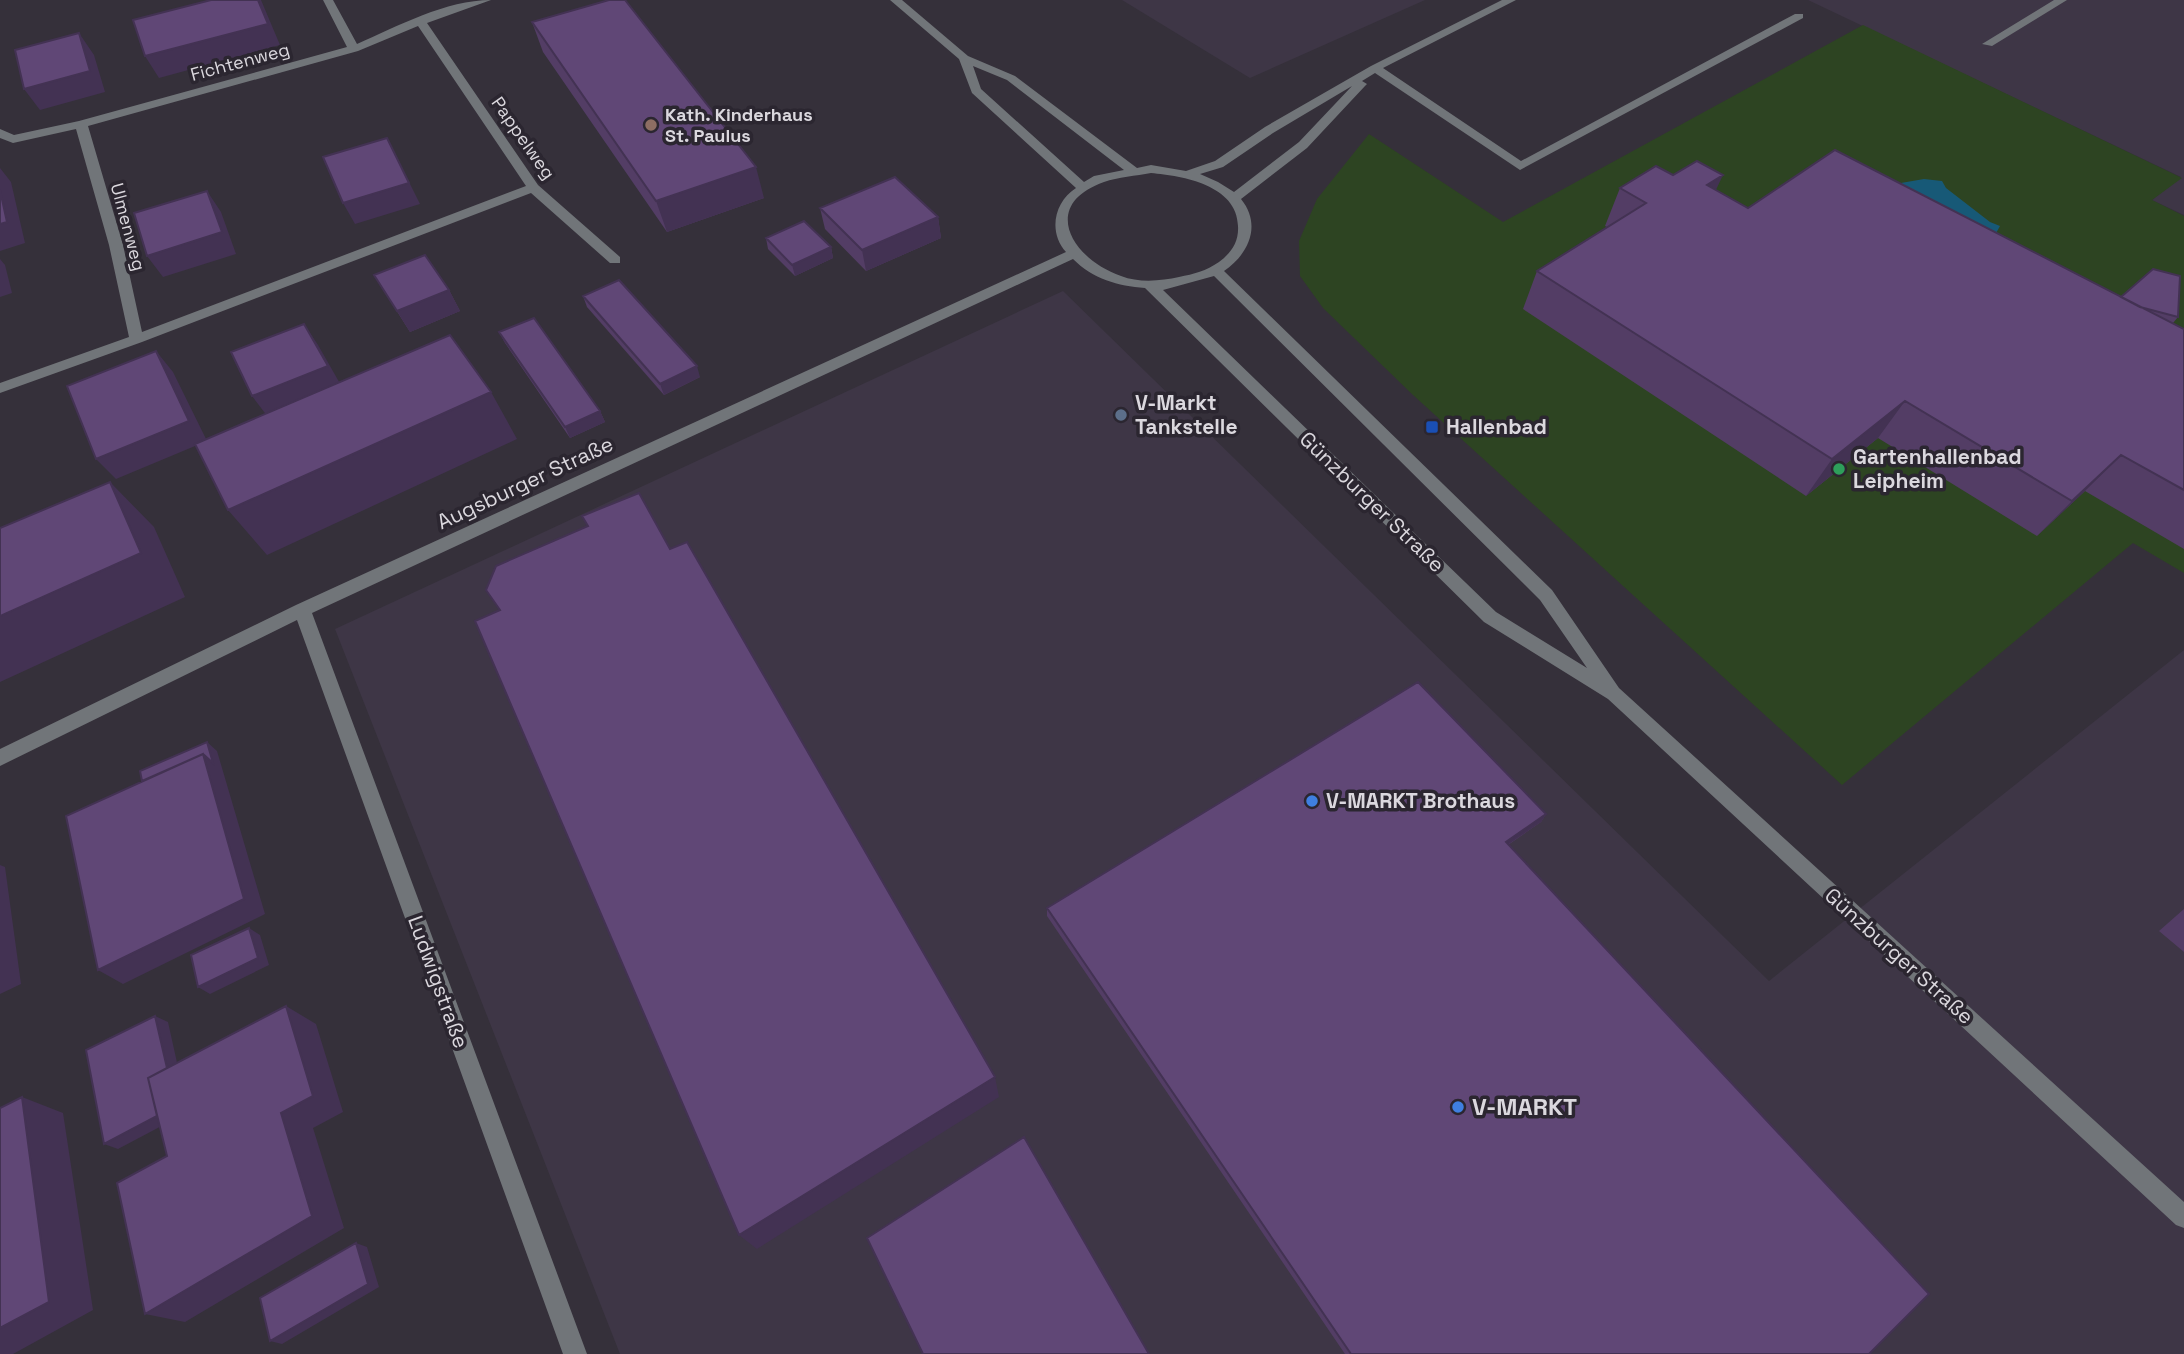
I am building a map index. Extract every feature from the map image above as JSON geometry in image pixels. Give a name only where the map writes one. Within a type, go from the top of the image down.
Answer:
[{"type":"street","points":[[328,0],[354,49]]},
{"type":"street","name":"Fichtenweg","points":[[0,133],[13,139],[81,124],[354,49],[421,21],[486,0]]},
{"type":"street","points":[[895,0],[964,58],[1011,78],[1132,170]]},
{"type":"street","points":[[1188,174],[1219,164],[1269,130],[1375,68],[1511,0]]},
{"type":"street","points":[[1988,44],[2062,0]]},
{"type":"street","points":[[1375,68],[1520,166],[1799,16]]},
{"type":"street","name":"Pappelweg","points":[[421,21],[533,188],[615,260]]},
{"type":"street","points":[[964,58],[976,90],[1082,187]]},
{"type":"street","points":[[1233,199],[1303,145],[1375,68]]},
{"type":"street","name":"Ulmenweg","points":[[81,124],[116,245],[137,339]]},
{"type":"street","points":[[1151,169],[1188,174],[1221,188],[1233,199],[1245,223],[1245,236],[1230,261],[1216,271],[1173,284],[1149,285],[1104,275],[1086,266],[1063,242],[1060,218],[1063,207],[1082,187],[1104,176],[1132,170],[1151,169]]},
{"type":"street","points":[[0,388],[137,339],[533,188]]},
{"type":"street","name":"Augsburger Straße","points":[[0,758],[302,610],[1072,254]]},
{"type":"street","name":"Günzburger Straße","points":[[1216,271],[1546,595],[1614,694]]},
{"type":"street","name":"Günzburger Straße","points":[[1149,285],[1490,617],[1614,694],[2184,1217]]},
{"type":"street","name":"Ludwigstraße","points":[[302,610],[575,1354]]},
{"type":"shaded area","points":[[1122,0],[1425,0],[1250,78]]},
{"type":"shaded area","points":[[1808,0],[2184,0],[2184,215],[2152,200],[2181,177]]},
{"type":"shaded area","points":[[1063,291],[1769,981],[2184,650],[2184,1354],[620,1354],[335,629]]},
{"type":"green space","name":"Gartenhallenbad Leipheim","points":[[1863,25],[2182,178],[2152,200],[2184,216],[2184,573],[2133,543],[1842,785],[1413,395],[1323,308],[1300,276],[1299,241],[1317,199],[1369,134],[1503,222]]},
{"type":"water","points":[[1924,179],[1942,181],[1946,188],[1990,222],[2000,226],[1995,235],[1895,184]]},
{"type":"building","points":[[211,0],[258,0],[268,24],[145,56],[133,20]]},
{"type":"building","name":"Kath. Kinderhaus St. Paulus","points":[[609,0],[625,0],[756,167],[656,201],[532,22]]},
{"type":"building","points":[[79,33],[90,71],[24,89],[15,50]]},
{"type":"building","points":[[387,138],[409,183],[343,203],[323,157]]},
{"type":"building","points":[[1835,150],[2184,329],[2184,490],[2121,455],[2072,501],[1905,401],[1832,459],[1537,271],[1646,203],[1620,188],[1656,166],[1673,175],[1697,161],[1723,175],[1707,185],[1748,208]]},
{"type":"building","points":[[895,177],[938,217],[862,250],[820,208]]},
{"type":"building","points":[[0,190],[7,222],[0,224]]},
{"type":"building","points":[[207,191],[222,232],[147,256],[134,213]]},
{"type":"building","points":[[804,221],[831,247],[792,265],[766,238]]},
{"type":"building","points":[[425,255],[449,290],[397,311],[374,275]]},
{"type":"building","points":[[2153,269],[2180,276],[2178,317],[2140,307],[2121,297]]},
{"type":"building","points":[[619,280],[697,366],[660,384],[583,296]]},
{"type":"building","points":[[534,318],[600,411],[565,427],[499,332]]},
{"type":"building","points":[[304,324],[328,366],[252,396],[231,352]]},
{"type":"building","points":[[450,335],[491,392],[228,510],[195,444]]},
{"type":"building","points":[[156,351],[189,421],[96,459],[67,386]]},
{"type":"building","points":[[110,482],[141,553],[0,616],[0,528]]},
{"type":"building","points":[[639,493],[670,549],[687,542],[995,1077],[739,1235],[475,621],[500,610],[486,590],[496,566],[588,526],[582,516]]},
{"type":"building","name":"V-MARKT","points":[[1418,682],[1546,814],[1506,842],[1929,1294],[1869,1354],[1351,1354],[1047,908]]},
{"type":"building","points":[[207,742],[213,763],[203,754],[142,781],[140,771]]},
{"type":"building","points":[[203,754],[244,899],[98,970],[66,816]]},
{"type":"building","points":[[249,928],[258,958],[198,987],[191,955]]},
{"type":"building","points":[[286,1006],[313,1096],[281,1113],[312,1216],[145,1314],[117,1183],[167,1156],[148,1078]]},
{"type":"building","points":[[155,1016],[167,1068],[148,1078],[157,1116],[104,1144],[86,1050]]},
{"type":"building","points":[[22,1097],[49,1302],[0,1328],[0,1108]]},
{"type":"building","points":[[1024,1137],[1149,1354],[923,1354],[867,1238]]},
{"type":"building","points":[[356,1243],[368,1284],[270,1341],[260,1298]]},
{"type":"place","name":"Kath. Kinderhaus St. Paulus","points":[[651,125]]},
{"type":"place","name":"V-Markt Tankstelle","points":[[1121,415]]},
{"type":"place","name":"Hallenbad","points":[[1432,427]]},
{"type":"place","name":"Gartenhallenbad Leipheim","points":[[1839,469]]},
{"type":"place","name":"V-MARKT Brothaus","points":[[1312,801]]},
{"type":"place","name":"V-MARKT","points":[[1458,1107]]}]
